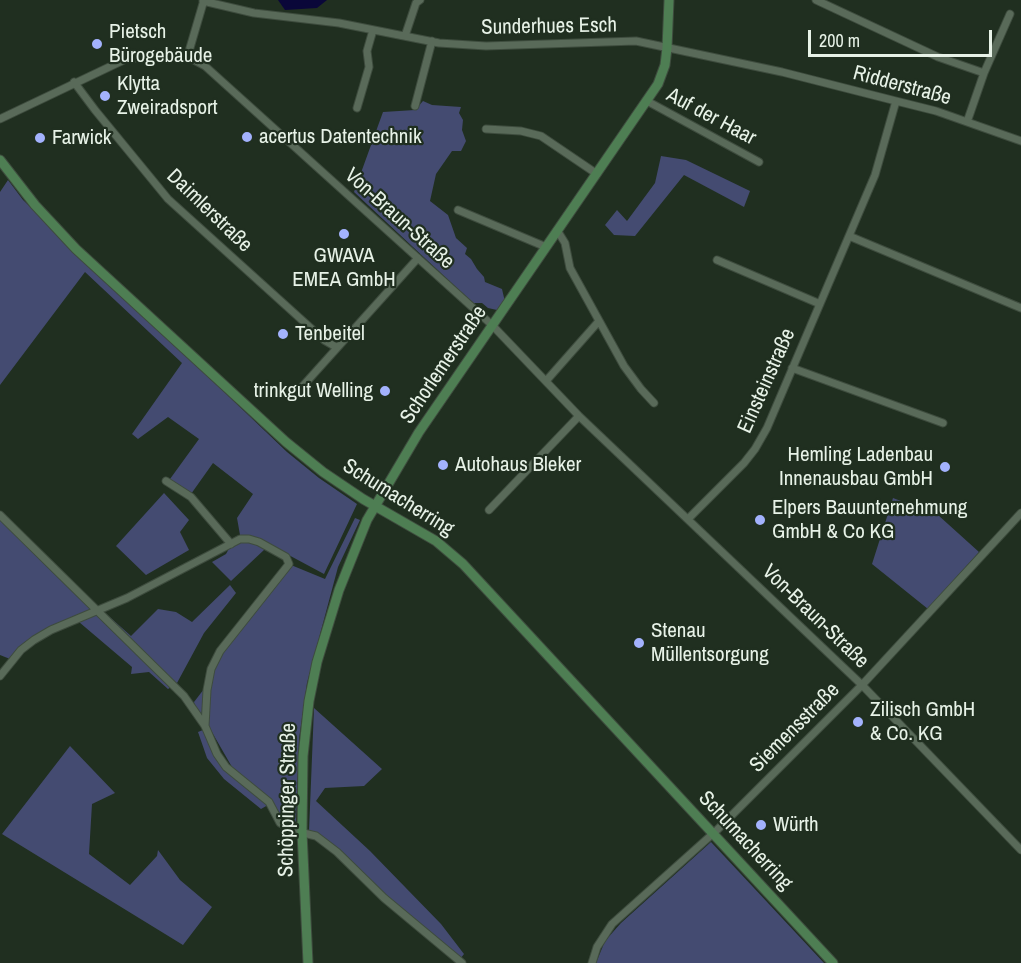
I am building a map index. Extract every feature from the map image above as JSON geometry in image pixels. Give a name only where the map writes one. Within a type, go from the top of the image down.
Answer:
[{"type":"main road","name":"Schorlemerstraße","points":[[375,505],[419,432],[647,101],[662,74],[667,48],[669,0]]},
{"type":"main road","name":"Schumacherring","points":[[0,160],[35,206],[76,249],[286,442],[324,472],[429,536],[456,558],[833,963]]},
{"type":"main road","name":"Schöppinger Straße","points":[[308,963],[302,832],[303,756],[309,701],[317,662],[339,590],[375,505]]},
{"type":"street","points":[[405,36],[416,3],[420,0]]},
{"type":"street","points":[[816,0],[938,57],[984,73]]},
{"type":"street","points":[[188,58],[204,1]]},
{"type":"street","name":"Sunderhues Esch","points":[[204,1],[255,13],[339,23],[432,41],[486,46],[636,41],[667,48]]},
{"type":"street","points":[[968,122],[984,73],[1010,14]]},
{"type":"street","points":[[357,108],[369,67],[367,51],[372,30]]},
{"type":"street","points":[[415,106],[432,41]]},
{"type":"street","name":"Ridderstraße","points":[[667,48],[782,72],[896,101],[968,122],[1021,141]]},
{"type":"street","name":"Von-Braun-Straße","points":[[0,119],[126,59],[158,55],[188,58],[205,66],[492,325],[579,416],[862,684],[1021,849]]},
{"type":"street","name":"Daimlerstraße","points":[[74,82],[168,199],[324,340],[336,347]]},
{"type":"street","name":"Auf der Haar","points":[[647,101],[759,162]]},
{"type":"street","name":"Einsteinstraße","points":[[688,519],[744,463],[767,428],[875,175],[896,101]]},
{"type":"street","points":[[486,129],[521,131],[541,136],[597,174]]},
{"type":"street","points":[[458,210],[546,247]]},
{"type":"street","points":[[557,230],[565,243],[570,268],[624,366],[654,403]]},
{"type":"street","points":[[849,236],[1021,308]]},
{"type":"street","points":[[301,388],[418,258]]},
{"type":"street","points":[[717,260],[820,304]]},
{"type":"street","points":[[546,381],[599,321]]},
{"type":"street","points":[[792,368],[943,423]]},
{"type":"street","points":[[489,510],[579,416]]},
{"type":"street","points":[[166,481],[191,497],[231,544]]},
{"type":"street","name":"Siemensstraße","points":[[592,963],[597,947],[612,924],[714,834],[862,684],[1021,513]]},
{"type":"street","points":[[0,514],[184,696],[205,726],[217,754],[226,767],[269,802],[283,825],[316,836],[337,852],[384,898],[462,963]]},
{"type":"street","points":[[0,676],[21,651],[34,640],[75,619],[98,611],[240,539],[249,538],[286,557],[289,564],[220,651],[211,669],[205,726]]},
{"type":"shaded area","points":[[278,0],[327,0],[317,8],[285,10]]},
{"type":"shaded area","points":[[423,101],[432,105],[461,107],[459,113],[463,120],[462,130],[466,141],[461,151],[452,151],[436,174],[430,201],[448,215],[456,238],[467,248],[465,254],[484,277],[485,282],[502,289],[505,302],[497,310],[488,308],[482,303],[473,303],[354,192],[383,112],[415,110]]},
{"type":"shaded area","points":[[661,156],[686,160],[750,191],[744,207],[684,175],[635,236],[614,235],[605,225],[617,210],[627,221],[655,183]]},
{"type":"shaded area","points":[[8,180],[23,200],[287,452],[357,504],[324,574],[257,538],[240,535],[237,518],[253,494],[213,463],[191,494],[170,479],[199,439],[168,417],[138,439],[132,434],[182,363],[85,272],[0,385],[0,192]]},
{"type":"shaded area","points":[[164,493],[189,520],[180,532],[189,550],[146,575],[116,546]]},
{"type":"shaded area","points":[[893,498],[938,515],[979,552],[928,609],[872,564]]},
{"type":"shaded area","points":[[355,518],[360,520],[338,567],[307,683],[299,739],[296,822],[288,824],[268,797],[232,767],[209,727],[196,711],[194,702],[204,689],[228,642],[291,565],[325,579]]},
{"type":"shaded area","points":[[0,519],[131,636],[158,609],[176,612],[192,622],[230,585],[236,593],[204,633],[177,683],[168,689],[149,672],[131,674],[132,667],[79,622],[77,616],[10,659],[0,655]]},
{"type":"shaded area","points":[[245,540],[265,549],[231,581],[212,562],[226,554],[231,545]]},
{"type":"shaded area","points":[[314,708],[382,769],[364,786],[325,788],[316,801],[370,851],[441,924],[464,954],[457,963],[412,926],[328,841],[309,831]]},
{"type":"shaded area","points":[[203,730],[222,766],[268,805],[261,809],[224,779],[207,758],[198,732]]},
{"type":"shaded area","points":[[70,746],[115,793],[92,804],[89,854],[130,885],[157,856],[158,850],[180,880],[212,907],[183,945],[2,834]]},
{"type":"shaded area","points":[[711,842],[824,963],[596,963],[605,941],[621,923]]},
{"type":"place","name":"Pietsch Bürogebäude","points":[[97,44]]},
{"type":"place","name":"Klytta Zweiradsport","points":[[105,96]]},
{"type":"place","name":"acertus Datentechnik","points":[[247,137]]},
{"type":"place","name":"Farwick","points":[[40,138]]},
{"type":"place","name":"GWAVA EMEA GmbH","points":[[344,234]]},
{"type":"place","name":"Tenbeitel","points":[[283,334]]},
{"type":"place","name":"trinkgut Welling","points":[[385,391]]},
{"type":"place","name":"Autohaus Bleker","points":[[443,465]]},
{"type":"place","name":"Hemling Ladenbau Innenausbau GmbH","points":[[945,467]]},
{"type":"place","name":"Elpers Bauunternehmung GmbH & Co KG","points":[[760,520]]},
{"type":"place","name":"Stenau Müllentsorgung","points":[[639,643]]},
{"type":"place","name":"Zilisch GmbH & Co. KG","points":[[858,722]]},
{"type":"place","name":"Würth","points":[[761,825]]}]
